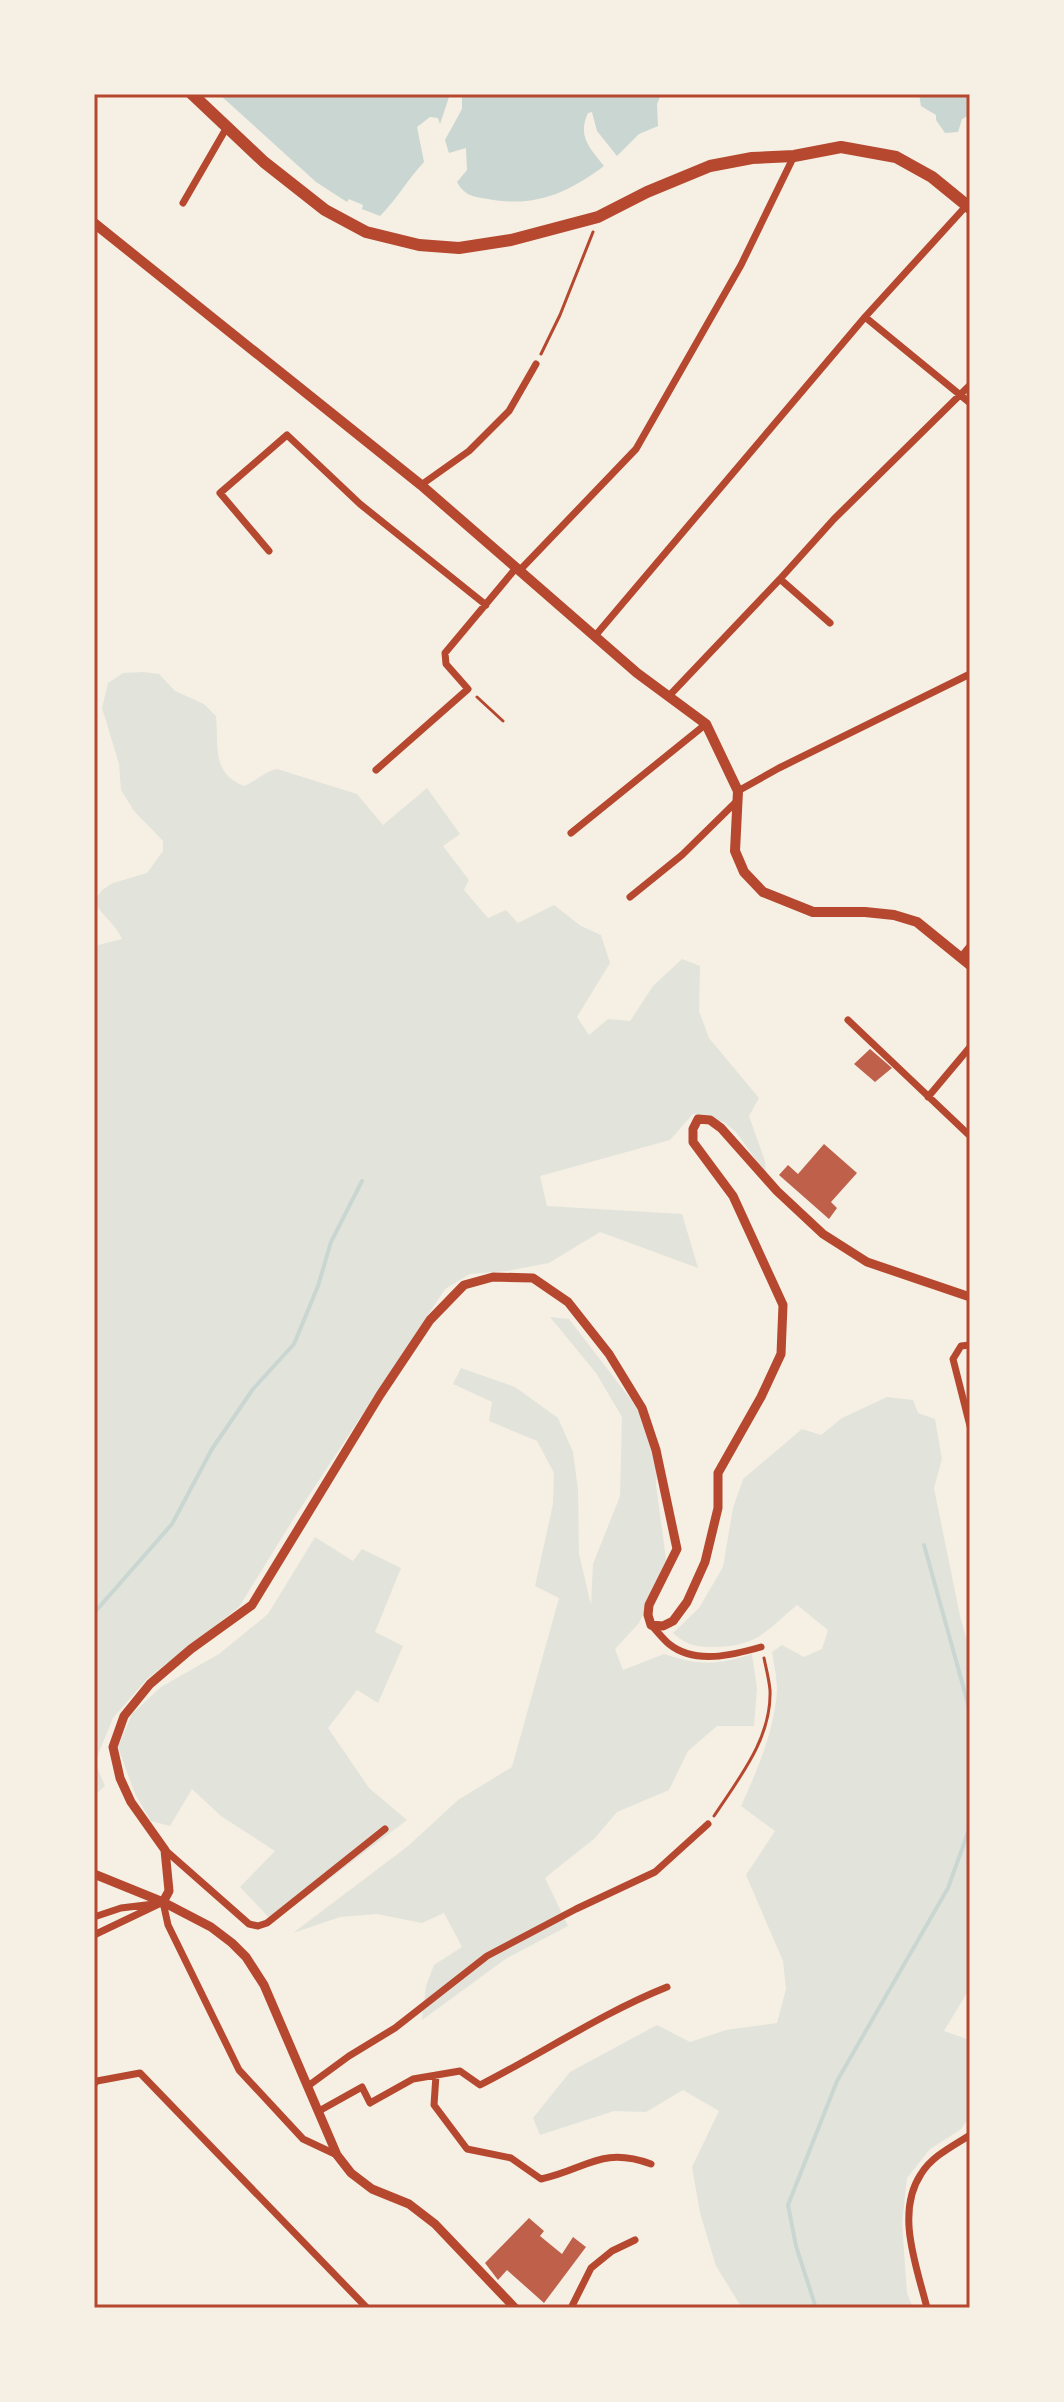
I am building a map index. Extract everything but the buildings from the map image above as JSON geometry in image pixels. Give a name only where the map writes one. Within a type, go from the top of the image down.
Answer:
[{"type":"main road","points":[[192,94],[264,162],[325,210],[366,232],[419,245],[459,248],[511,240],[598,217],[647,192],[710,166],[841,147],[896,157],[932,177],[969,207]]},
{"type":"main road","points":[[95,226],[421,485],[595,636],[668,697],[706,724],[738,795],[735,851],[752,884],[775,899],[813,912],[865,912],[894,915],[917,922],[970,965]]},
{"type":"street","points":[[183,203],[228,126]]},
{"type":"street","points":[[376,770],[468,689],[446,664],[444,657],[518,569],[636,449],[741,265],[794,156]]},
{"type":"street","points":[[595,636],[865,317],[969,207]]},
{"type":"street","points":[[865,317],[970,403]]},
{"type":"street","points":[[421,485],[469,451],[509,411],[536,364]]},
{"type":"street","points":[[668,697],[834,519],[970,385]]},
{"type":"street","points":[[269,551],[220,493],[287,435],[360,504],[486,605]]},
{"type":"street","points":[[780,579],[830,623]]},
{"type":"street","points":[[630,897],[682,855],[738,795],[779,768],[970,674]]},
{"type":"street","points":[[571,833],[706,724]]},
{"type":"street","points":[[961,957],[970,946]]},
{"type":"street","points":[[848,1020],[970,1136]]},
{"type":"street","points":[[928,1097],[970,1047]]},
{"type":"street","points":[[651,1625],[663,1626],[673,1621],[687,1602],[705,1562],[715,1521],[718,1473],[761,1397],[781,1354],[783,1305],[733,1196],[693,1142],[693,1129],[698,1119],[710,1120],[721,1128],[777,1191],[823,1234],[867,1262],[970,1297]]},
{"type":"street","points":[[385,1829],[267,1923],[258,1926],[249,1924],[165,1850],[131,1802],[120,1778],[113,1747],[124,1716],[160,1675],[252,1605],[380,1395],[430,1320],[464,1285],[493,1277],[533,1278],[568,1302],[609,1354],[642,1408],[656,1450],[677,1549],[649,1605],[651,1625],[671,1646],[694,1655],[728,1656],[761,1647]]},
{"type":"street","points":[[970,1345],[961,1346],[953,1359],[970,1426]]},
{"type":"street","points":[[308,2086],[395,2028],[487,1956],[655,1872],[708,1824]]},
{"type":"street","points":[[94,1935],[163,1902],[169,1891],[165,1850]]},
{"type":"street","points":[[94,1874],[163,1902],[211,1927],[246,1957],[264,1985],[337,2155],[351,2173],[372,2189],[409,2204],[435,2224],[515,2308]]},
{"type":"street","points":[[94,1917],[121,1908],[163,1902]]},
{"type":"street","points":[[163,1902],[168,1925],[239,2070],[303,2139],[337,2155]]},
{"type":"street","points":[[319,2111],[362,2087],[370,2103],[413,2079],[460,2071],[480,2085],[629,2002],[667,1987]]},
{"type":"street","points":[[94,2084],[140,2073],[367,2308]]},
{"type":"street","points":[[436,2075],[434,2105],[467,2149],[511,2158],[541,2179],[611,2156],[634,2158],[651,2164]]},
{"type":"street","points":[[927,2308],[908,2221],[910,2195],[921,2173],[941,2153],[970,2135]]},
{"type":"street","points":[[571,2308],[591,2268],[612,2251],[635,2240]]},
{"type":"path","points":[[536,364],[560,315],[598,217]]},
{"type":"path","points":[[468,689],[503,721]]},
{"type":"path","points":[[708,1824],[749,1764],[763,1733],[770,1691],[761,1647]]},
{"type":"shaded area","points":[[219,94],[450,94],[440,124],[438,118],[430,117],[417,127],[424,162],[380,216],[362,209],[363,205],[349,199],[347,202],[316,182]]},
{"type":"shaded area","points":[[462,94],[661,94],[657,104],[658,126],[639,134],[617,156],[597,131],[592,112],[588,113],[585,136],[604,166],[577,184],[550,196],[505,201],[473,196],[457,182],[467,170],[466,148],[449,153],[445,140],[462,109]]},
{"type":"shaded area","points":[[919,94],[970,94],[970,115],[962,119],[958,132],[945,133],[936,115],[921,106]]},
{"type":"shaded area","points":[[123,673],[159,674],[175,691],[204,704],[216,716],[221,766],[226,774],[244,786],[277,769],[357,794],[383,825],[427,788],[460,834],[443,846],[469,880],[464,890],[488,918],[506,910],[518,923],[554,905],[581,926],[601,935],[610,963],[577,1017],[589,1035],[608,1019],[630,1021],[653,986],[682,959],[700,966],[699,1011],[709,1038],[759,1098],[749,1116],[765,1161],[766,1174],[736,1132],[724,1122],[693,1114],[670,1140],[540,1176],[547,1206],[682,1214],[698,1268],[600,1232],[549,1263],[470,1274],[445,1289],[239,1607],[147,1679],[113,1718],[95,1762],[105,1786],[94,1796],[94,946],[122,939],[94,901],[102,890],[113,883],[147,873],[163,851],[163,841],[134,811],[121,790],[119,764],[102,708],[108,683]]},
{"type":"shaded area","points":[[550,1317],[569,1319],[632,1401],[658,1442],[656,1485],[667,1566],[639,1623],[615,1649],[623,1670],[664,1654],[708,1663],[752,1654],[757,1689],[754,1726],[717,1726],[688,1751],[669,1790],[617,1812],[595,1838],[545,1878],[568,1926],[507,1958],[422,2020],[426,1986],[434,1965],[462,1947],[444,1913],[422,1923],[377,1914],[340,1917],[293,1933],[408,1846],[458,1800],[512,1767],[559,1598],[535,1586],[553,1504],[554,1473],[537,1441],[489,1421],[492,1402],[453,1384],[461,1368],[515,1387],[558,1418],[573,1452],[578,1490],[579,1554],[591,1605],[593,1564],[620,1496],[622,1417],[596,1373]]},
{"type":"shaded area","points":[[887,1397],[913,1400],[918,1413],[935,1419],[942,1459],[934,1488],[970,1651],[970,1988],[944,2031],[970,2040],[970,2117],[960,2130],[930,2149],[907,2178],[902,2223],[907,2293],[913,2308],[783,2308],[781,2305],[775,2308],[742,2308],[716,2266],[700,2213],[692,2167],[719,2111],[683,2090],[646,2112],[614,2111],[540,2135],[533,2118],[570,2072],[657,2025],[690,2042],[726,2030],[777,2023],[786,1989],[783,1961],[746,1875],[775,1831],[741,1806],[773,1720],[777,1690],[772,1652],[782,1645],[804,1657],[822,1649],[828,1630],[797,1605],[760,1636],[740,1644],[696,1646],[673,1633],[699,1608],[723,1567],[733,1508],[743,1479],[802,1429],[821,1435],[842,1418]]},
{"type":"shaded area","points":[[315,1537],[353,1561],[362,1549],[401,1568],[375,1632],[403,1646],[378,1703],[357,1690],[328,1728],[369,1788],[407,1820],[273,1922],[240,1887],[275,1851],[221,1816],[192,1789],[170,1826],[151,1821],[135,1794],[118,1747],[132,1714],[161,1687],[219,1654],[268,1614]]},
{"type":"waterway","points":[[94,1613],[172,1524],[212,1449],[253,1389],[294,1344],[318,1286],[331,1242],[362,1181]]},
{"type":"waterway","points":[[924,1545],[970,1711]]},
{"type":"waterway","points":[[816,2308],[796,2246],[788,2205],[837,2081],[948,1888],[970,1827]]}]
